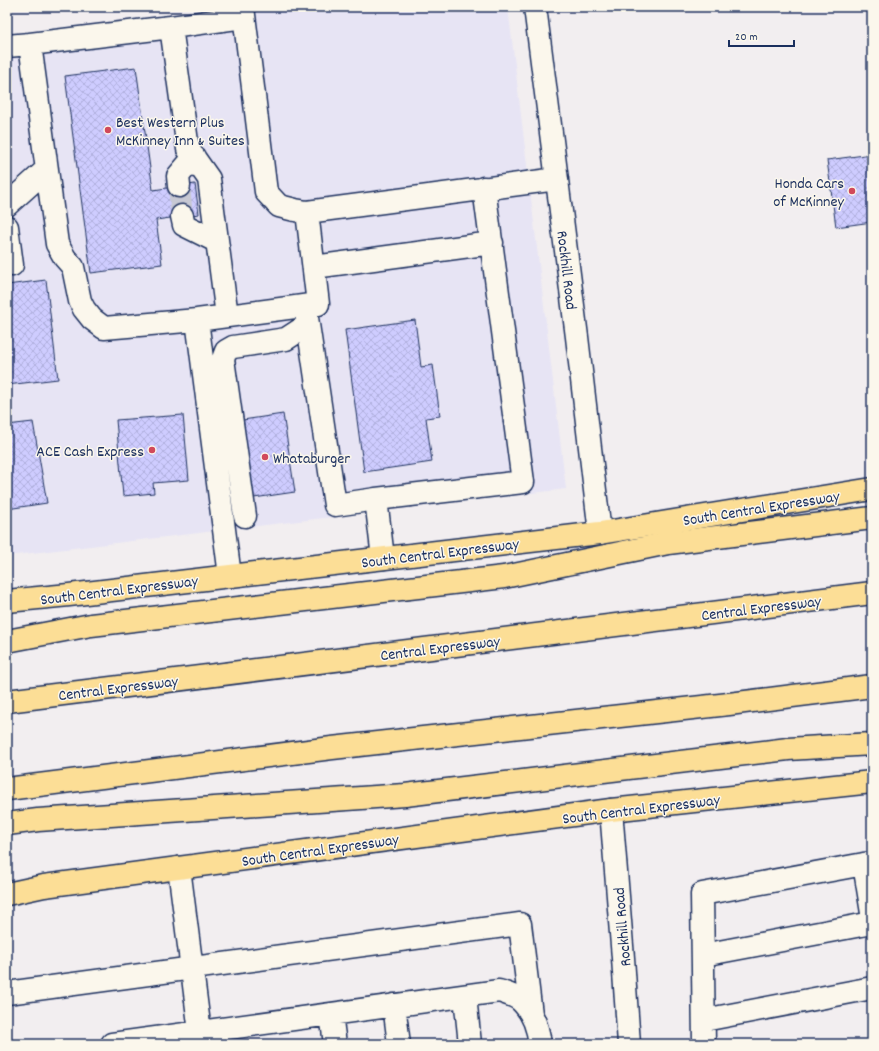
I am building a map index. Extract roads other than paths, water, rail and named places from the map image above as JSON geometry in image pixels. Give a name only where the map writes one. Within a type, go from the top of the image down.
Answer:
[{"type":"main road","name":"South Central Expressway","points":[[7,601],[600,533],[872,489]]},
{"type":"main road","points":[[7,641],[92,624],[504,577],[668,544],[872,518]]},
{"type":"main road","name":"Central Expressway","points":[[7,701],[872,593]]},
{"type":"main road","points":[[7,789],[325,749],[729,704],[872,686]]},
{"type":"main road","points":[[7,824],[38,820],[405,795],[788,748],[872,744]]},
{"type":"main road","name":"South Central Expressway","points":[[7,894],[44,886],[611,810],[872,782]]},
{"type":"street","name":"Rockhill Road","points":[[535,7],[600,533]]},
{"type":"street","points":[[7,46],[171,27],[243,12],[266,192],[279,206],[295,210],[307,212],[557,179]]},
{"type":"street","points":[[171,27],[188,150],[209,179],[216,242],[227,316]]},
{"type":"street","points":[[30,44],[56,244],[73,268],[80,301],[92,319],[104,328],[198,331],[307,319]]},
{"type":"street","points":[[179,186],[178,176],[194,157]]},
{"type":"street","points":[[7,205],[46,168]]},
{"type":"street","points":[[307,319],[335,505],[523,482],[484,188]]},
{"type":"street","points":[[245,516],[223,359],[226,351],[233,347],[286,339],[307,319],[318,304],[307,212]]},
{"type":"street","points":[[182,216],[184,226],[216,242]]},
{"type":"street","points":[[7,227],[12,265]]},
{"type":"street","points":[[314,267],[492,243]]},
{"type":"street","points":[[198,331],[227,316],[307,319]]},
{"type":"street","points":[[198,331],[230,576]]},
{"type":"street","points":[[376,499],[383,558]]},
{"type":"street","name":"Rockhill Road","points":[[611,810],[630,1044]]},
{"type":"street","points":[[704,1044],[702,894],[868,864],[872,913]]},
{"type":"street","points":[[179,868],[200,1032]]},
{"type":"street","points":[[703,955],[872,923]]},
{"type":"street","points":[[7,993],[191,967],[520,924],[531,1014],[539,1036],[540,1044]]},
{"type":"street","points":[[704,1020],[872,988]]},
{"type":"street","points":[[112,1044],[499,991],[519,999],[531,1014]]},
{"type":"street","points":[[465,996],[470,1044]]},
{"type":"street","points":[[394,1005],[399,1044]]},
{"type":"street","points":[[332,1014],[335,1044]]},
{"type":"tunnel","points":[[179,186],[182,216]]},
{"type":"place","name":"Best Western Plus McKinney Inn & Suites","points":[[108,130]]},
{"type":"place","name":"Honda Cars of McKinney","points":[[852,191]]},
{"type":"place","name":"ACE Cash Express","points":[[152,450]]},
{"type":"place","name":"Whataburger","points":[[265,457]]}]
